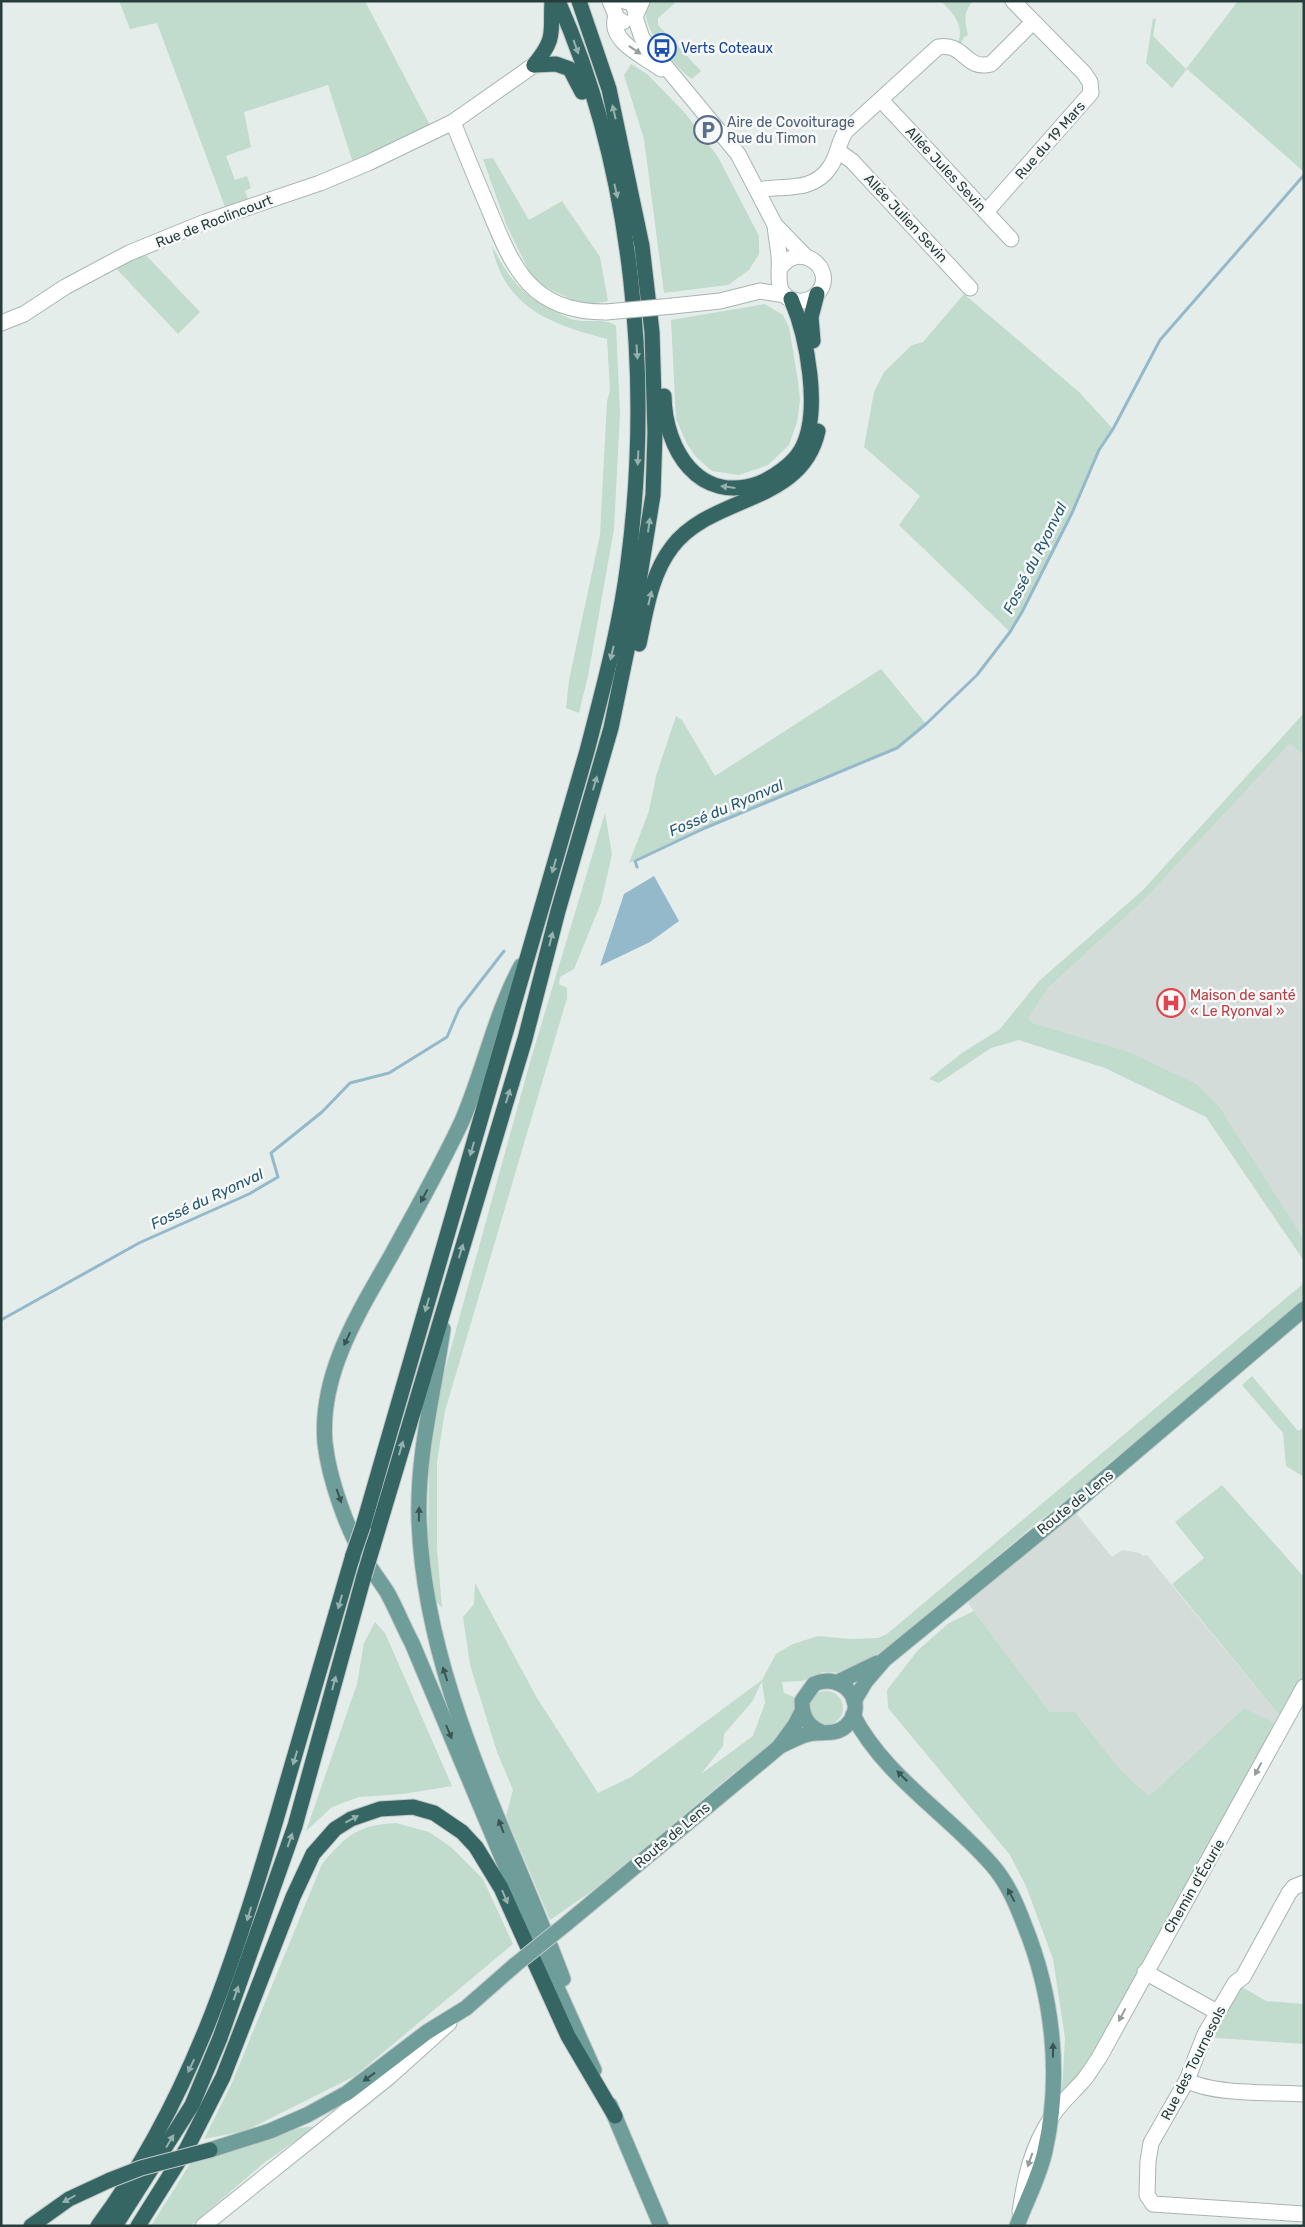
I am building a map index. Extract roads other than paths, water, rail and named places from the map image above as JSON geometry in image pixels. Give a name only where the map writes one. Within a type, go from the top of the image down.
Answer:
[{"type":"highway","points":[[534,65],[548,47],[551,38],[552,1]]},
{"type":"highway","points":[[98,2226],[126,2184],[174,2101],[201,2045],[225,1983],[262,1871],[605,683],[621,609],[635,505],[639,419],[635,335],[626,246],[605,143],[590,88],[558,1]]},
{"type":"highway","points":[[115,2226],[192,2105],[220,2038],[295,1826],[364,1576],[525,1039],[558,911],[611,728],[644,559],[653,495],[655,433],[652,332],[642,246],[625,159],[609,89],[579,1]]},
{"type":"highway","points":[[534,65],[556,64],[570,69],[605,143]]},
{"type":"highway","points":[[625,159],[639,189],[654,270],[665,419],[676,450],[700,478],[725,488],[751,486],[773,476],[794,459],[804,444],[810,417],[810,386],[803,331],[788,297]]},
{"type":"highway","points":[[611,728],[626,698],[659,567],[672,547],[680,538],[708,518],[779,485],[800,469],[813,450],[820,415],[817,370],[811,328],[817,294]]},
{"type":"highway","points":[[138,2226],[187,2148],[214,2095],[240,2037],[293,1898],[313,1854],[336,1829],[350,1819],[380,1809],[413,1807],[434,1813],[456,1827],[476,1847],[501,1888],[568,2036],[615,2116]]},
{"type":"highway","points":[[31,2226],[68,2199],[110,2180],[141,2168],[210,2150]]},
{"type":"main road","points":[[529,950],[509,989],[487,1056],[458,1128],[425,1194],[358,1316],[338,1358],[329,1390],[325,1443],[332,1476],[346,1516],[365,1560],[387,1592],[412,1643],[550,1972],[615,2116],[661,2226]]},
{"type":"main road","points":[[447,1298],[439,1357],[424,1432],[419,1519],[426,1600],[441,1662],[477,1765],[560,1969],[615,2116]]},
{"type":"main road","name":"Route de Lens","points":[[854,1708],[866,1681],[884,1660],[1077,1502],[1304,1309]]},
{"type":"main road","points":[[838,1682],[884,1660]]},
{"type":"main road","points":[[779,1747],[795,1725],[802,1711],[805,1695],[814,1684],[826,1680],[838,1682],[848,1690],[854,1708],[875,1748],[992,1865],[1013,1895],[1038,1957],[1048,2004],[1053,2044],[1051,2117],[1038,2178],[1018,2222]]},
{"type":"main road","points":[[779,1747],[808,1734],[841,1730],[854,1708]]},
{"type":"main road","points":[[802,1711],[809,1724],[822,1732]]},
{"type":"main road","name":"Route de Lens","points":[[210,2150],[270,2131],[327,2105],[371,2076],[427,2032],[466,2008],[779,1747]]},
{"type":"street","name":"Rue du 19 Mars","points":[[986,212],[1091,93],[1090,82],[1084,72],[1012,1]]},
{"type":"street","points":[[626,6],[615,28],[624,43],[671,75]]},
{"type":"street","points":[[626,6],[642,38],[738,154],[758,190],[774,226],[778,284],[788,297]]},
{"type":"street","points":[[758,190],[807,185],[818,180],[830,167],[838,151],[840,140],[846,131],[938,47],[947,46],[954,48],[973,64],[982,66],[991,64],[1033,22]]},
{"type":"street","name":"Rue de Roclincourt","points":[[1,323],[24,314],[65,287],[129,253],[205,222],[320,183],[368,163],[433,132],[452,122],[534,65]]},
{"type":"street","name":"Allée Jules Sevin","points":[[881,100],[1011,239]]},
{"type":"street","points":[[452,122],[509,258],[535,289],[560,305],[588,312],[606,312],[720,301],[760,291],[802,301],[817,294],[823,281],[822,271],[815,262],[805,256],[774,226]]},
{"type":"street","name":"Allée Julien Sevin","points":[[838,151],[852,161],[970,288]]},
{"type":"street","points":[[760,291],[793,257],[805,256]]},
{"type":"street","name":"Chemin d'Écurie","points":[[1051,2117],[1099,2058],[1304,1687]]},
{"type":"street","name":"Rue des Tournesols","points":[[1304,1883],[1294,1887],[1289,1893],[1243,1977],[1235,1983],[1205,2034],[1188,2080],[1152,2143],[1148,2161],[1147,2195],[1153,2204],[1304,2214]]},
{"type":"street","points":[[1145,1972],[1217,2012]]},
{"type":"street","points":[[203,2226],[374,2089],[466,2008]]},
{"type":"street","points":[[1188,2080],[1197,2086],[1219,2089],[1304,2094]]},
{"type":"street","points":[[1052,2084],[1062,2091],[1077,2087]]},
{"type":"water","points":[[654,876],[679,921],[650,942],[600,966],[624,894]]},
{"type":"waterway","name":"Fossé du Ryonval","points":[[637,867],[635,861],[705,828],[897,748],[926,724],[977,675],[1010,632],[1022,612],[1072,513],[1099,450],[1113,429],[1160,340],[1304,175]]},
{"type":"waterway","name":"Fossé du Ryonval","points":[[1,1320],[139,1243],[249,1194],[278,1177],[271,1153],[322,1112],[350,1083],[389,1073],[447,1037],[459,1009],[504,951]]},
{"type":"place","name":"Verts Coteaux","points":[[662,48]]},
{"type":"place","name":"Aire de Covoiturage Rue du Timon","points":[[708,130]]},
{"type":"place","name":"Maison de santé « Le Ryonval »","points":[[1171,1003]]}]
